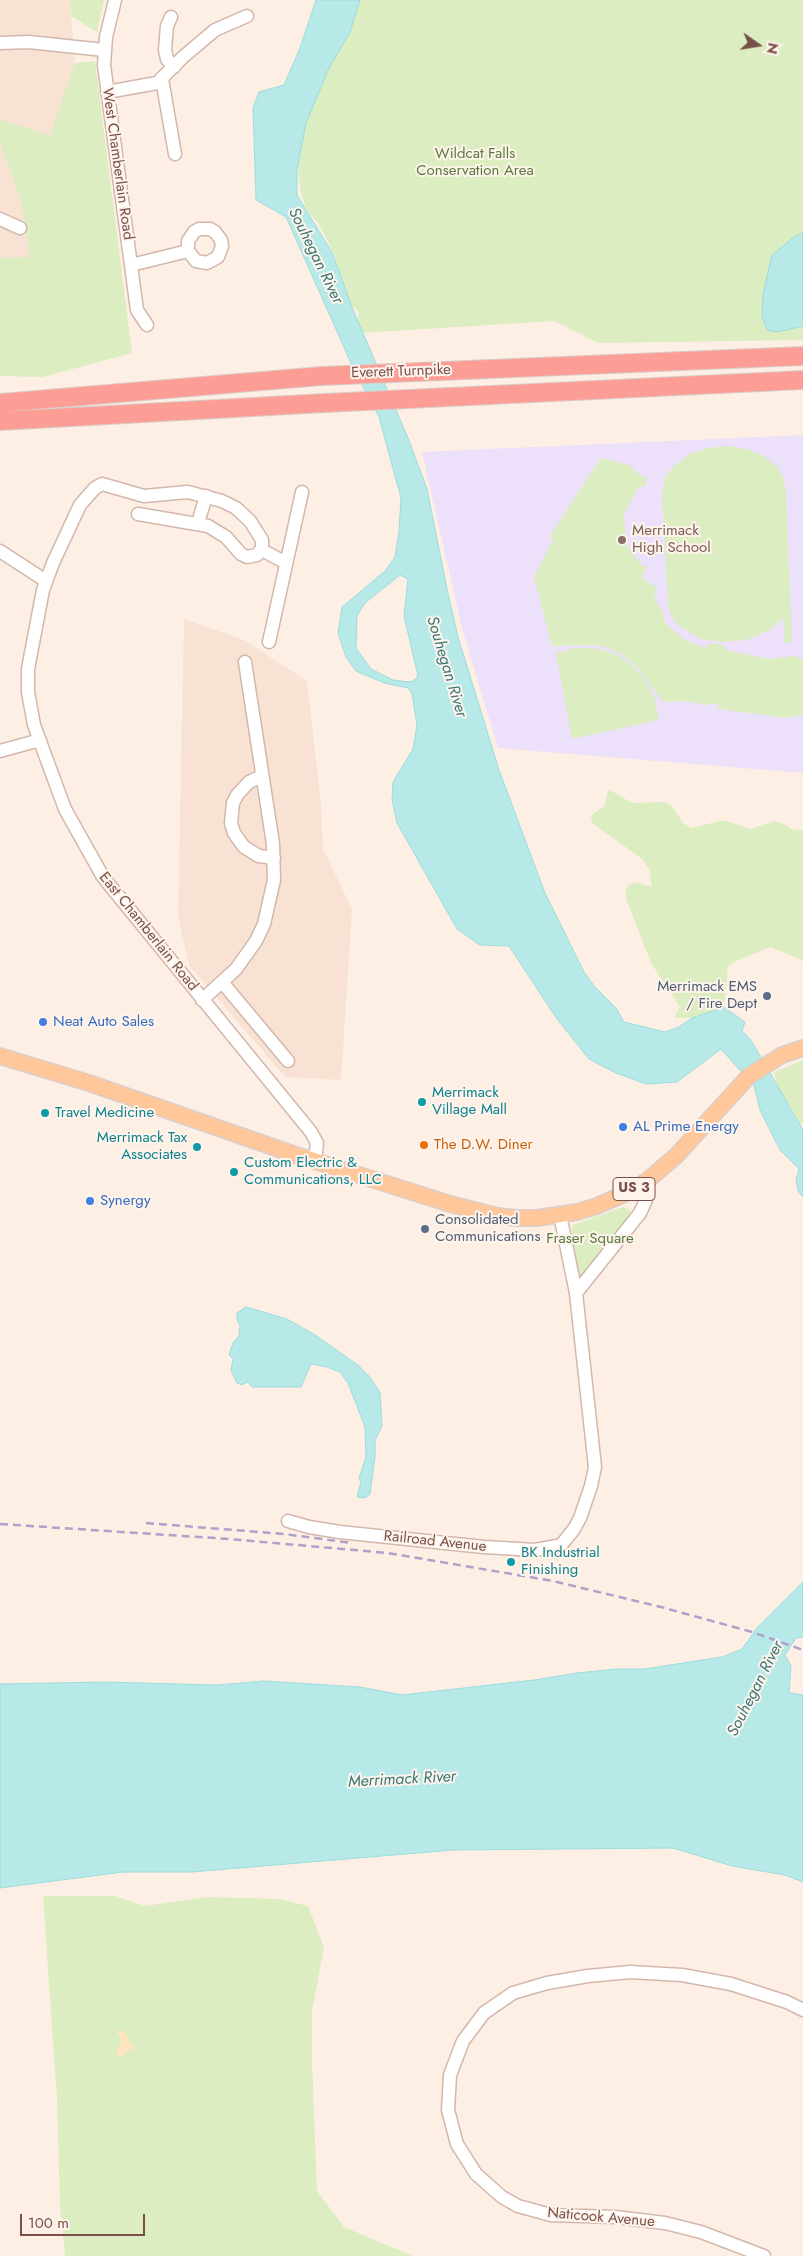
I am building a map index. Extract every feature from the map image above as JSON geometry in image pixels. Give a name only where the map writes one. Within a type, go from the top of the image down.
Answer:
[{"type":"highway","name":"Everett Turnpike","points":[[0,403],[322,376],[803,356]]},
{"type":"highway","name":"Everett Turnpike","points":[[0,421],[803,380]]},
{"type":"main road","name":"US 3","points":[[0,1056],[94,1085],[315,1161],[478,1212],[517,1218],[560,1215],[596,1206],[633,1190],[676,1156],[749,1076],[782,1055],[803,1048]]},
{"type":"street","name":"West Chamberlain Road","points":[[115,0],[104,50],[107,92],[137,310],[147,325]]},
{"type":"street","points":[[107,92],[157,83],[214,30],[247,16]]},
{"type":"street","points":[[171,17],[166,26],[165,50],[168,60],[174,67]]},
{"type":"street","points":[[0,43],[29,42],[104,50]]},
{"type":"street","points":[[162,79],[175,154]]},
{"type":"street","points":[[0,219],[20,228]]},
{"type":"street","points":[[131,265],[188,252]]},
{"type":"street","name":"East Chamberlain Road","points":[[206,496],[183,491],[144,496],[102,484],[91,492],[80,505],[46,581],[28,669],[31,711],[65,808],[92,860],[114,893],[311,1132],[317,1143],[315,1161]]},
{"type":"street","points":[[269,642],[302,492]]},
{"type":"street","points":[[138,514],[198,523],[221,533],[245,556],[256,556],[262,550],[261,538],[244,514],[231,505],[206,496],[198,523]]},
{"type":"street","points":[[262,550],[286,563]]},
{"type":"street","points":[[0,551],[46,581]]},
{"type":"street","points":[[202,1000],[245,958],[264,924],[274,880],[274,858],[245,662]]},
{"type":"street","points":[[0,751],[40,740]]},
{"type":"street","points":[[262,776],[249,782],[237,795],[232,809],[231,823],[234,833],[244,847],[260,856],[274,858]]},
{"type":"street","points":[[222,982],[288,1061]]},
{"type":"street","points":[[576,1293],[640,1213],[646,1200],[648,1180]]},
{"type":"street","name":"Railroad Avenue","points":[[288,1521],[309,1527],[340,1532],[484,1547],[535,1550],[562,1544],[580,1518],[596,1467],[576,1293],[560,1215]]},
{"type":"street","name":"Naticook Avenue","points":[[764,2256],[701,2232],[665,2223],[615,2217],[551,2215],[518,2206],[502,2197],[476,2174],[457,2144],[448,2110],[450,2075],[463,2042],[484,2014],[513,1993],[555,1981],[630,1972],[682,1975],[731,1984],[786,2002],[803,2010]]},
{"type":"shaded area","points":[[0,0],[70,0],[94,323],[0,332]]},
{"type":"shaded area","name":"Merrimack High School","points":[[803,435],[803,773],[498,748],[462,628],[422,452]]},
{"type":"shaded area","points":[[184,619],[244,640],[307,681],[321,804],[323,849],[352,909],[341,1080],[285,1077],[189,965],[178,916]]},
{"type":"green space","points":[[70,0],[104,0],[97,32],[71,16]]},
{"type":"green space","name":"Wildcat Falls Conservation Area","points":[[355,0],[803,0],[803,340],[598,343],[554,321],[361,333],[357,322],[359,312],[347,302],[335,256],[320,226],[307,210],[301,194],[297,161],[308,102]]},
{"type":"green space","points":[[95,61],[132,353],[43,377],[0,376],[0,258],[30,257],[21,200],[0,143],[0,119],[50,136],[75,63]]},
{"type":"green space","points":[[729,446],[750,450],[765,457],[777,467],[783,477],[786,491],[792,642],[784,643],[783,618],[770,630],[747,640],[723,642],[701,639],[680,627],[672,618],[668,607],[662,497],[664,479],[674,466],[689,454],[708,448]]},
{"type":"green space","points":[[601,458],[629,465],[640,475],[647,478],[645,487],[639,486],[624,514],[626,544],[642,566],[647,567],[642,578],[656,587],[654,598],[662,610],[666,624],[685,640],[706,648],[710,643],[724,645],[725,650],[769,659],[794,656],[803,660],[803,715],[786,718],[718,709],[717,703],[704,705],[687,701],[663,702],[639,669],[621,654],[605,647],[593,645],[552,646],[534,577],[553,540],[549,537]]},
{"type":"green space","points":[[575,648],[604,650],[618,655],[633,666],[644,678],[654,696],[659,720],[572,739],[556,653]]},
{"type":"green space","points":[[608,789],[632,803],[666,802],[672,806],[683,823],[691,828],[727,821],[750,829],[774,821],[784,824],[791,829],[803,830],[803,961],[771,947],[734,962],[728,966],[724,1007],[692,1018],[674,1018],[680,1007],[651,963],[625,892],[628,886],[634,882],[652,887],[649,869],[642,859],[592,823],[591,816],[605,805]]},
{"type":"green space","points":[[803,1060],[803,1123],[800,1124],[788,1102],[783,1103],[774,1072]]},
{"type":"green space","name":"Fraser Square","points":[[623,1207],[630,1210],[630,1214],[584,1278],[581,1278],[579,1276],[571,1232],[573,1225]]},
{"type":"green space","points":[[43,1896],[115,1896],[145,1906],[207,1897],[278,1899],[308,1906],[324,1947],[312,2012],[317,2191],[344,2227],[413,2256],[65,2256],[60,2204],[57,2099]]},
{"type":"sand","points":[[118,2031],[124,2031],[134,2049],[126,2052],[120,2058],[116,2052],[122,2042],[117,2033]]},
{"type":"water","name":"Souhegan River","points":[[316,0],[360,0],[350,32],[329,68],[306,123],[297,169],[297,195],[333,254],[351,305],[408,438],[427,489],[458,637],[499,770],[545,893],[584,972],[595,987],[616,1008],[624,1022],[665,1032],[679,1027],[692,1018],[724,1007],[745,1022],[742,1031],[751,1040],[803,1130],[803,1197],[798,1191],[796,1180],[799,1169],[780,1150],[760,1110],[754,1086],[721,1049],[677,1082],[646,1084],[616,1073],[589,1059],[557,1019],[509,946],[480,945],[457,929],[397,823],[392,800],[393,782],[413,749],[417,725],[412,693],[408,688],[384,683],[356,671],[346,657],[338,633],[342,607],[385,571],[395,557],[401,498],[379,417],[351,363],[286,217],[256,200],[253,108],[259,92],[284,85],[300,48]],"holes":[[[400,575],[408,579],[404,616],[418,676],[413,681],[408,682],[393,680],[371,669],[356,648],[357,616],[365,603]]]},
{"type":"water","points":[[803,233],[803,326],[778,332],[767,330],[762,316],[763,294],[772,255],[794,237]]},
{"type":"water","points":[[246,1307],[287,1319],[315,1335],[358,1365],[369,1376],[380,1392],[382,1426],[375,1440],[375,1457],[370,1494],[365,1498],[357,1497],[361,1482],[359,1478],[366,1457],[365,1427],[348,1383],[340,1372],[311,1364],[301,1387],[252,1387],[247,1382],[242,1385],[237,1383],[231,1370],[233,1359],[229,1355],[233,1343],[239,1336],[240,1325],[237,1320],[237,1313]]},
{"type":"water","points":[[803,1582],[803,1637],[796,1638],[785,1655],[791,1666],[789,1693],[803,1695],[803,1882],[785,1875],[732,1866],[673,1848],[453,1850],[192,1872],[123,1872],[0,1888],[0,1684],[104,1682],[217,1685],[264,1681],[360,1687],[402,1695],[534,1680],[577,1673],[617,1669],[644,1669],[722,1657],[742,1649],[757,1628]]},
{"type":"railway","points":[[146,1523],[284,1534],[352,1543]]},
{"type":"railway","points":[[0,1524],[229,1539],[388,1553],[553,1581],[661,1607],[752,1632],[803,1650]]},
{"type":"place","name":"Merrimack High School","points":[[622,540]]},
{"type":"place","name":"Merrimack EMS / Fire Dept","points":[[767,996]]},
{"type":"place","name":"Neat Auto Sales","points":[[43,1022]]},
{"type":"place","name":"Merrimack Village Mall","points":[[422,1102]]},
{"type":"place","name":"Travel Medicine","points":[[45,1113]]},
{"type":"place","name":"AL Prime Energy","points":[[623,1127]]},
{"type":"place","name":"The D.W. Diner","points":[[424,1145]]},
{"type":"place","name":"Merrimack Tax Associates","points":[[197,1147]]},
{"type":"place","name":"Custom Electric & Communications, LLC","points":[[234,1172]]},
{"type":"place","name":"Synergy","points":[[90,1201]]},
{"type":"place","name":"Consolidated Communications","points":[[425,1229]]},
{"type":"place","name":"BK Industrial Finishing","points":[[511,1562]]},
{"type":"water label","name":"Merrimack River","points":[[402,1780]]}]
